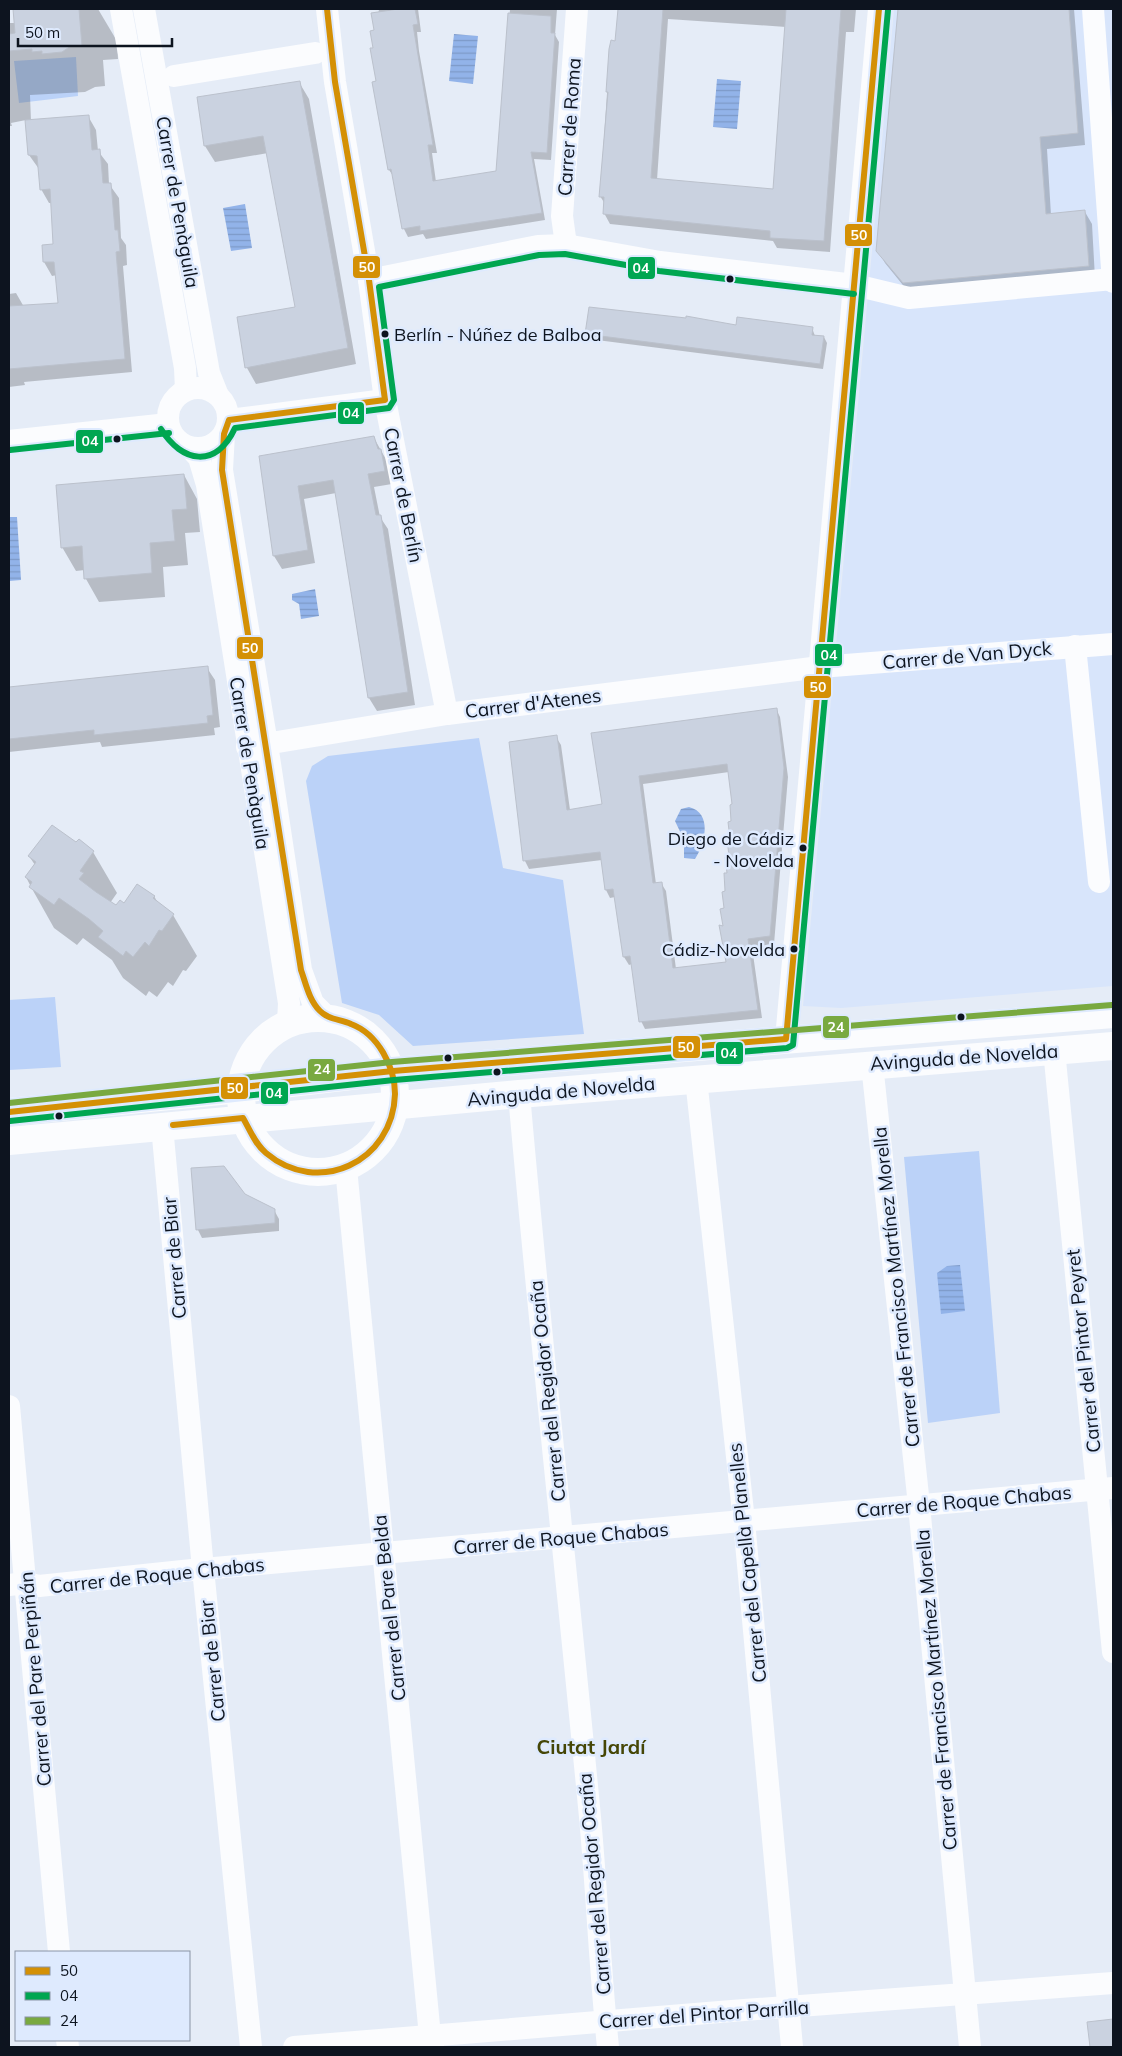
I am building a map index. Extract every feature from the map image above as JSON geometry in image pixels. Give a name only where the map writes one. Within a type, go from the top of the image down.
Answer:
[{"type":"main road","name":"Avinguda de Novelda","points":[[9,1112],[240,1089],[393,1070],[1113,1014]]},
{"type":"main road","points":[[308,1017],[327,1017],[354,1025],[383,1051],[393,1070],[395,1106],[390,1124],[380,1142],[364,1158],[346,1168],[313,1173],[283,1165],[258,1146],[243,1118],[240,1089],[247,1062],[263,1039],[288,1022],[308,1017]]},
{"type":"main road","name":"Avinguda de Novelda","points":[[9,1141],[519,1094],[1113,1046]]},
{"type":"street","name":"Carrer de Penàguila","points":[[121,9],[185,368],[186,390]]},
{"type":"street","name":"Carrer de Penàguila","points":[[144,9],[207,364],[217,393]]},
{"type":"street","name":"Carrer de Berlín","points":[[328,9],[335,82],[368,280],[385,400],[447,714]]},
{"type":"street","name":"Carrer de Roma","points":[[566,245],[562,216],[577,9]]},
{"type":"street","points":[[786,1039],[801,848],[820,667],[879,9]]},
{"type":"street","points":[[368,280],[538,246],[566,245],[660,262],[855,285],[909,298],[1113,280],[1093,9]]},
{"type":"street","points":[[174,76],[315,53]]},
{"type":"street","points":[[200,387],[217,393],[226,406],[227,427],[215,444],[203,448],[190,448],[175,438],[168,424],[169,410],[175,398],[186,390],[200,387]]},
{"type":"street","points":[[227,427],[385,400]]},
{"type":"street","points":[[9,441],[168,424]]},
{"type":"street","name":"Carrer de Penàguila","points":[[227,427],[222,470],[288,993],[288,1022]]},
{"type":"street","name":"Carrer de Penàguila","points":[[190,448],[199,458],[207,485],[301,970],[313,1003],[327,1017]]},
{"type":"street","name":"Carrer de Van Dyck","points":[[820,667],[1113,644]]},
{"type":"street","points":[[1075,646],[1099,882]]},
{"type":"street","name":"Carrer d'Atenes","points":[[257,745],[447,714],[820,667]]},
{"type":"street","name":"Carrer del Pintor Peyret","points":[[1054,1050],[1105,1488],[1113,1652]]},
{"type":"street","name":"Carrer de Francisco Martínez Morella","points":[[872,1064],[920,1505],[970,2047]]},
{"type":"street","name":"Carrer del Capellà Planelles","points":[[696,1079],[744,1521],[792,2047]]},
{"type":"street","name":"Carrer del Regidor Ocaña","points":[[519,1094],[590,1818],[608,2047]]},
{"type":"street","name":"Carrer de Biar","points":[[162,1126],[203,1569],[251,2047]]},
{"type":"street","name":"Carrer del Pare Belda","points":[[346,1168],[432,2041]]},
{"type":"street","name":"Carrer del Pare Perpiñán","points":[[9,1406],[18,1584],[59,1951]]},
{"type":"street","name":"Carrer de Roque Chabas","points":[[18,1584],[39,1586],[203,1569],[1105,1488]]},
{"type":"street","name":"Carrer del Pintor Parrilla","points":[[294,2047],[432,2041],[606,2021],[1113,1983]]},
{"type":"shaded area","points":[[894,9],[1113,9],[1113,986],[841,1008],[803,1006]]},
{"type":"shaded area","points":[[454,34],[478,36],[473,84],[449,81]]},
{"type":"shaded area","points":[[76,57],[78,96],[19,103],[14,61]]},
{"type":"shaded area","points":[[717,79],[741,81],[737,129],[713,127]]},
{"type":"shaded area","points":[[245,204],[252,248],[231,251],[223,208]]},
{"type":"shaded area","points":[[9,517],[17,517],[21,580],[9,581]]},
{"type":"shaded area","points":[[315,589],[319,616],[301,619],[299,604],[292,600],[292,594]]},
{"type":"shaded area","points":[[479,738],[503,868],[563,880],[584,1034],[413,1046],[379,1015],[342,1003],[306,781],[312,766],[328,756]]},
{"type":"shaded area","points":[[689,807],[697,810],[704,822],[705,830],[702,845],[695,859],[684,858],[684,840],[675,821],[681,809]]},
{"type":"shaded area","points":[[55,997],[61,1067],[9,1070],[9,1000]]},
{"type":"shaded area","points":[[979,1151],[1000,1413],[928,1423],[904,1157]]},
{"type":"shaded area","points":[[960,1265],[965,1311],[941,1314],[937,1273],[947,1266]]},
{"type":"building","points":[[13,9],[79,9],[82,46],[71,46],[62,52],[42,54],[42,51],[32,52],[32,49],[9,51],[9,34],[15,33]]},
{"type":"building","points":[[398,9],[415,9],[418,24],[413,25],[433,145],[428,145],[433,181],[496,171],[508,13],[551,16],[551,33],[555,33],[547,153],[531,152],[542,213],[420,231],[420,226],[402,229],[391,169],[388,170],[372,82],[376,81],[370,48],[373,48],[370,31],[374,30],[371,13]]},
{"type":"building","points":[[618,9],[663,9],[651,178],[773,189],[786,9],[841,9],[824,241],[770,238],[770,231],[603,214],[604,197],[599,197],[608,92],[606,92],[609,49],[611,40],[615,41]]},
{"type":"building","points":[[898,9],[1069,9],[1078,133],[1040,137],[1046,214],[1085,210],[1089,266],[903,283],[876,251]]},
{"type":"building","points":[[300,81],[348,348],[245,368],[237,317],[295,307],[263,136],[204,146],[197,97]]},
{"type":"building","points":[[89,115],[92,150],[100,149],[103,183],[111,183],[115,230],[118,230],[120,251],[116,252],[125,359],[9,369],[9,306],[58,303],[54,262],[43,262],[42,245],[53,244],[50,189],[40,190],[37,156],[28,155],[25,120]]},
{"type":"building","points":[[589,307],[686,318],[686,316],[736,325],[737,317],[813,327],[812,335],[824,336],[820,364],[585,334]]},
{"type":"building","points":[[374,436],[378,449],[381,449],[385,471],[368,474],[376,515],[381,515],[408,692],[368,698],[333,480],[298,486],[308,550],[273,556],[259,456]]},
{"type":"building","points":[[184,474],[187,509],[172,510],[175,541],[150,543],[152,573],[84,579],[82,546],[61,548],[56,485]]},
{"type":"building","points":[[208,666],[213,715],[207,716],[208,723],[94,735],[94,730],[9,739],[9,687]]},
{"type":"building","points":[[777,708],[784,768],[770,936],[748,939],[758,1010],[639,1022],[630,956],[623,957],[613,889],[605,890],[600,852],[523,861],[509,742],[557,735],[567,810],[602,804],[591,733]],"holes":[[[727,764],[732,804],[730,805],[731,821],[728,822],[730,839],[727,840],[729,855],[725,857],[727,873],[724,873],[725,891],[722,892],[724,908],[720,909],[723,926],[719,925],[726,962],[673,968],[662,882],[653,883],[639,776]]]},
{"type":"building","points":[[52,825],[76,842],[79,839],[94,851],[80,871],[84,873],[79,879],[96,892],[116,905],[120,900],[124,903],[137,884],[155,896],[153,898],[174,914],[162,931],[159,930],[149,946],[145,942],[133,957],[126,951],[123,956],[98,937],[103,931],[89,919],[59,898],[54,905],[29,887],[32,882],[25,877],[36,862],[28,856]]},
{"type":"building","points":[[224,1166],[245,1194],[275,1209],[275,1223],[196,1230],[191,1168]]},
{"type":"building","points":[[1113,2019],[1113,2047],[1090,2047],[1087,2022]]},
{"type":"transit line","name":"50","points":[[173,1125],[243,1118],[262,1149],[286,1166],[308,1172],[329,1172],[349,1166],[367,1154],[381,1138],[391,1118],[395,1094],[392,1073],[377,1043],[361,1029],[347,1022],[327,1016],[320,1011],[310,997],[301,970],[222,470],[224,434],[229,420],[385,400],[369,280],[335,82],[327,9]]},
{"type":"transit line","name":"50","points":[[9,1112],[393,1071],[786,1039],[879,9]]},
{"type":"transit line","name":"04","points":[[10,1121],[394,1080],[787,1048],[793,1045],[888,10]]},
{"type":"transit line","name":"04","points":[[161,429],[179,449],[199,457],[209,455],[218,450],[227,441],[235,428],[389,408],[394,400],[379,287],[539,255],[565,254],[659,271],[854,294]]},
{"type":"transit line","name":"04","points":[[10,450],[169,433]]},
{"type":"transit line","name":"24","points":[[9,1103],[392,1062],[1112,1005]]},
{"type":"place","name":"Berlín - Núñez de Balboa","points":[[385,334]]},
{"type":"place","name":"Diego de Cádiz - Novelda","points":[[803,848]]},
{"type":"place","name":"Cádiz-Novelda","points":[[794,949]]},
{"type":"district","name":"Ciutat Jardí","points":[[591,1747]]}]
